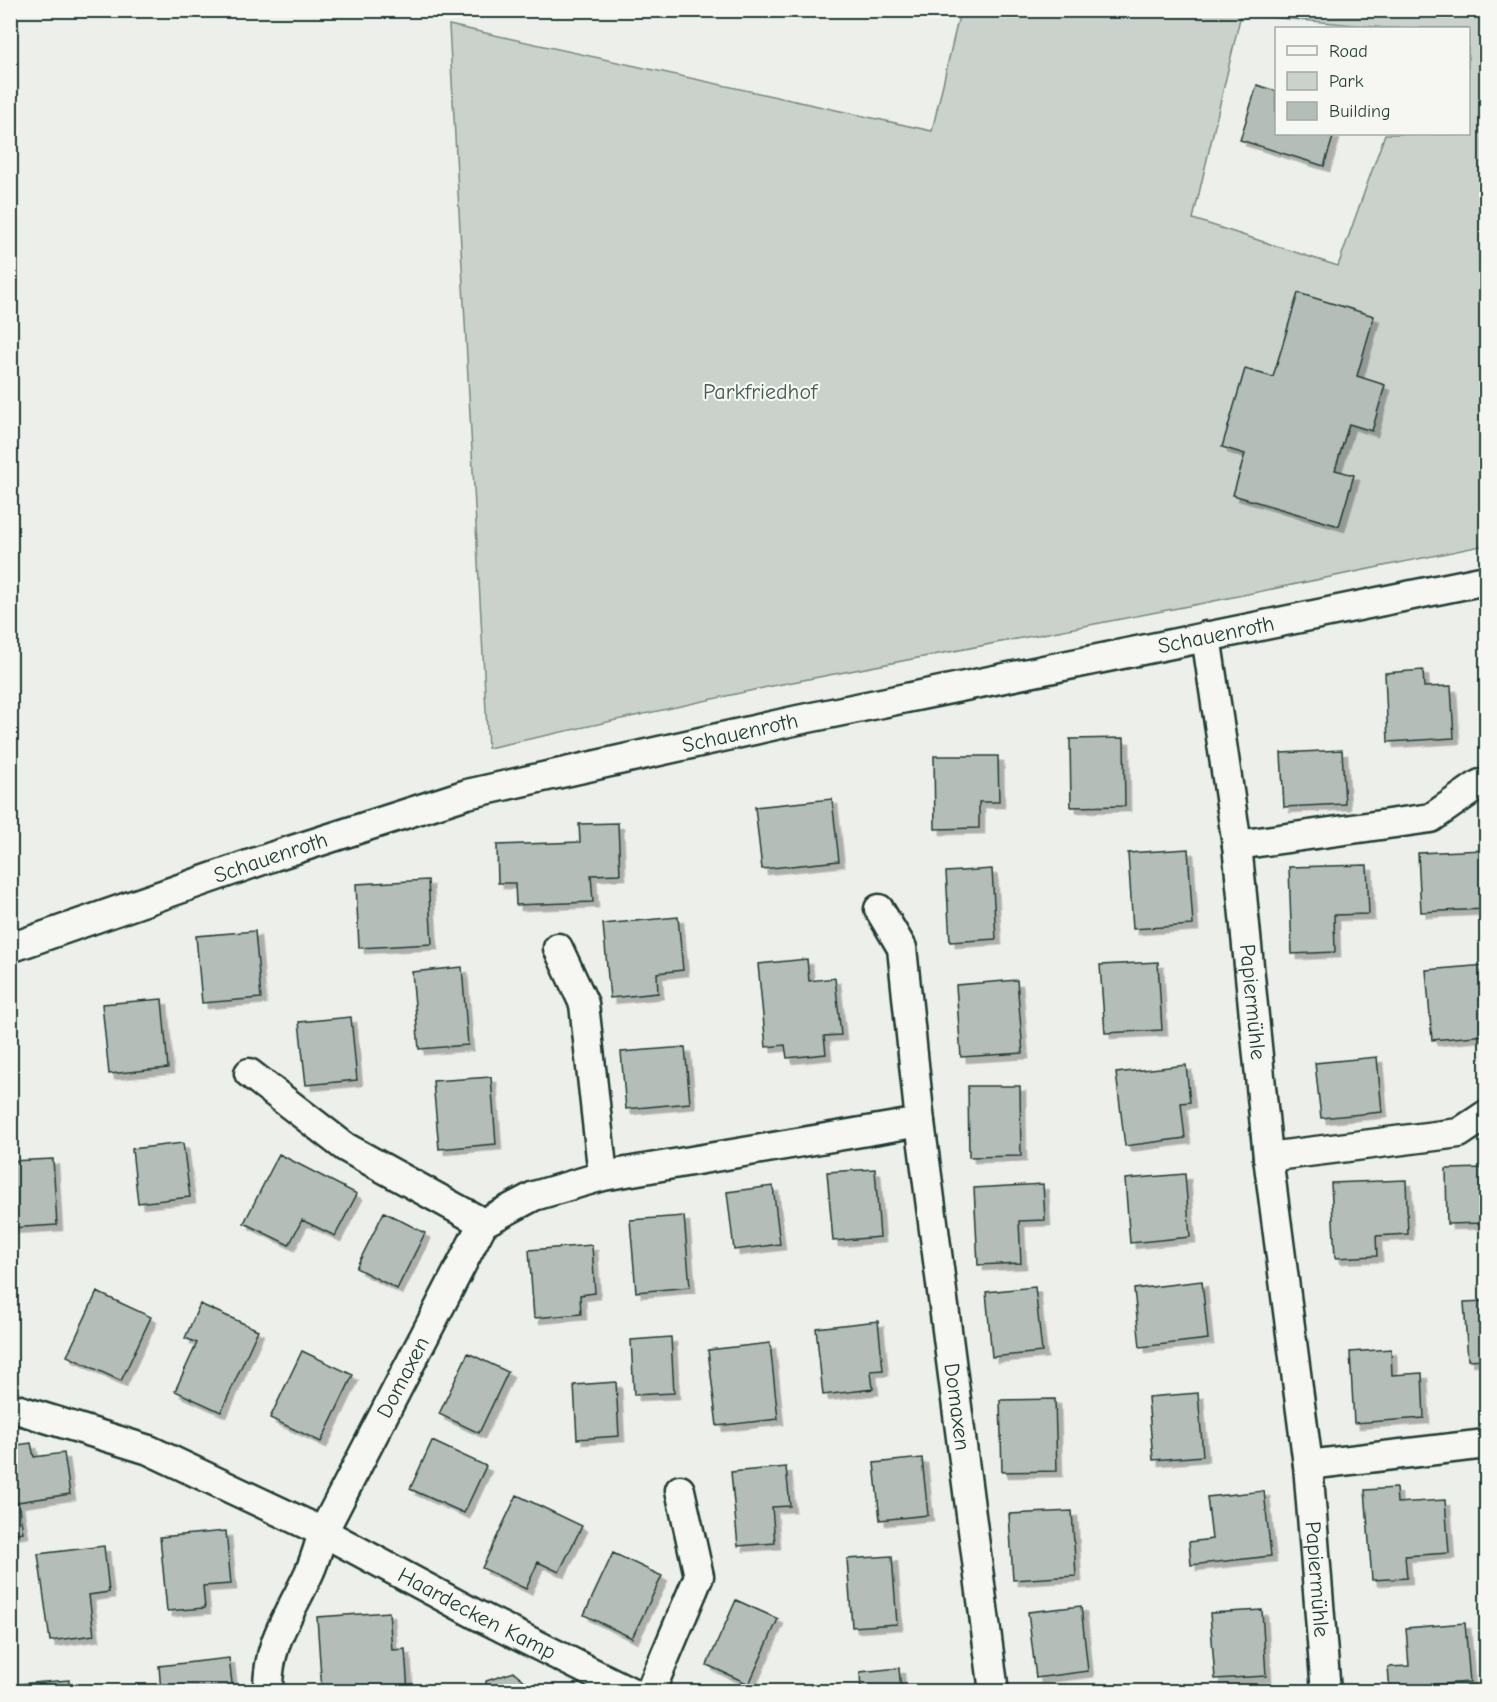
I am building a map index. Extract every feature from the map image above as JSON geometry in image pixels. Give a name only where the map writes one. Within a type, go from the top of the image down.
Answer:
[{"type":"street","name":"Schauenroth","points":[[10,948],[274,856],[467,794],[798,720],[1486,580]]},
{"type":"street","name":"Papiermühle","points":[[1206,636],[1237,845],[1268,1157],[1308,1465],[1326,1692]]},
{"type":"street","points":[[1237,845],[1431,818],[1480,784]]},
{"type":"street","name":"Domaxen","points":[[879,909],[902,948],[920,1122],[994,1692]]},
{"type":"street","points":[[558,948],[584,1004],[603,1176]]},
{"type":"street","points":[[249,1073],[345,1147],[483,1223],[534,1196],[603,1176],[920,1122]]},
{"type":"street","points":[[1268,1157],[1459,1133],[1486,1115]]},
{"type":"street","name":"Domaxen","points":[[323,1532],[483,1223]]},
{"type":"street","name":"Haardecken Kamp","points":[[10,1407],[149,1450],[323,1532],[477,1615],[631,1692]]},
{"type":"street","points":[[1308,1465],[1486,1444]]},
{"type":"street","points":[[650,1692],[699,1576],[680,1490]]},
{"type":"street","points":[[268,1692],[268,1667],[281,1625],[309,1572],[323,1532]]},
{"type":"green space","name":"Parkfriedhof","points":[[960,11],[1486,11],[1486,545],[1209,602],[772,686],[488,748],[449,25],[932,131]],"holes":[[[1241,14],[1375,27],[1470,27],[1470,135],[1385,135],[1338,266],[1193,219]]]},
{"type":"building","points":[[1257,85],[1275,91],[1275,135],[1334,135],[1324,166],[1240,140]]},
{"type":"building","points":[[1298,293],[1374,316],[1357,376],[1385,385],[1372,431],[1349,424],[1335,470],[1354,475],[1339,526],[1233,495],[1245,454],[1222,447],[1245,369],[1273,377]]},
{"type":"building","points":[[1423,670],[1424,687],[1451,686],[1454,738],[1388,742],[1385,673]]},
{"type":"building","points":[[1124,738],[1125,806],[1071,807],[1070,739]]},
{"type":"building","points":[[1342,750],[1345,804],[1284,807],[1281,753]]},
{"type":"building","points":[[934,756],[998,756],[999,802],[979,802],[979,828],[935,829]]},
{"type":"building","points":[[832,799],[839,861],[762,869],[755,807]]},
{"type":"building","points":[[618,823],[620,874],[591,875],[593,902],[516,905],[515,883],[498,883],[497,845],[580,842],[579,824]]},
{"type":"building","points":[[1188,849],[1193,925],[1133,929],[1128,853]]},
{"type":"building","points":[[1483,850],[1485,909],[1421,912],[1418,853]]},
{"type":"building","points":[[1367,865],[1369,914],[1334,915],[1335,952],[1292,954],[1289,867]]},
{"type":"building","points":[[992,869],[996,939],[950,942],[946,872]]},
{"type":"building","points":[[428,880],[432,944],[359,948],[356,884]]},
{"type":"building","points":[[678,917],[683,970],[657,973],[658,993],[610,998],[603,924]]},
{"type":"building","points":[[255,931],[261,998],[202,1003],[196,936]]},
{"type":"building","points":[[807,959],[809,981],[835,978],[841,1035],[824,1036],[826,1054],[787,1058],[785,1045],[766,1047],[758,964]]},
{"type":"building","points":[[1158,962],[1162,1030],[1105,1033],[1100,965]]},
{"type":"building","points":[[1486,965],[1486,1035],[1432,1040],[1426,970]]},
{"type":"building","points":[[462,967],[468,1045],[419,1049],[412,972]]},
{"type":"building","points":[[1017,980],[1023,1053],[961,1057],[956,985]]},
{"type":"building","points":[[162,999],[168,1068],[109,1074],[102,1004]]},
{"type":"building","points":[[351,1017],[357,1080],[306,1085],[299,1022]]},
{"type":"building","points":[[685,1047],[690,1103],[626,1109],[621,1052]]},
{"type":"building","points":[[1377,1057],[1382,1112],[1321,1118],[1315,1063]]},
{"type":"building","points":[[1186,1065],[1190,1102],[1181,1103],[1185,1138],[1125,1146],[1116,1073]]},
{"type":"building","points":[[491,1077],[496,1144],[439,1149],[433,1081]]},
{"type":"building","points":[[968,1086],[1020,1086],[1021,1156],[969,1157]]},
{"type":"building","points":[[183,1143],[190,1197],[138,1203],[132,1149]]},
{"type":"building","points":[[279,1154],[357,1194],[335,1236],[302,1220],[289,1245],[244,1223]]},
{"type":"building","points":[[53,1159],[57,1225],[10,1228],[10,1161]]},
{"type":"building","points":[[1486,1168],[1486,1223],[1447,1224],[1446,1169]]},
{"type":"building","points":[[875,1169],[880,1237],[833,1241],[827,1172]]},
{"type":"building","points":[[1185,1174],[1190,1237],[1130,1243],[1125,1179]]},
{"type":"building","points":[[1406,1180],[1408,1234],[1376,1236],[1377,1256],[1335,1258],[1331,1183]]},
{"type":"building","points":[[1043,1184],[1045,1220],[1019,1221],[1021,1263],[978,1265],[974,1188]]},
{"type":"building","points":[[773,1186],[780,1244],[734,1250],[727,1192]]},
{"type":"building","points":[[384,1212],[425,1233],[397,1289],[356,1268]]},
{"type":"building","points":[[684,1216],[690,1287],[636,1292],[630,1220]]},
{"type":"building","points":[[592,1245],[595,1293],[580,1295],[581,1314],[534,1318],[529,1250]]},
{"type":"building","points":[[1202,1281],[1208,1339],[1140,1347],[1134,1289]]},
{"type":"building","points":[[1035,1287],[1042,1352],[992,1357],[986,1292]]},
{"type":"building","points":[[97,1292],[151,1317],[121,1381],[67,1356]]},
{"type":"building","points":[[1486,1301],[1486,1359],[1468,1360],[1464,1302]]},
{"type":"building","points":[[200,1304],[258,1330],[221,1412],[175,1391],[197,1343],[185,1338]]},
{"type":"building","points":[[878,1321],[883,1370],[871,1371],[873,1389],[823,1395],[816,1328]]},
{"type":"building","points":[[671,1337],[674,1393],[634,1395],[631,1340]]},
{"type":"building","points":[[770,1343],[778,1419],[717,1426],[708,1350]]},
{"type":"building","points":[[1391,1349],[1392,1375],[1422,1373],[1424,1418],[1354,1423],[1350,1352]]},
{"type":"building","points":[[302,1351],[353,1375],[321,1442],[270,1418]]},
{"type":"building","points":[[468,1353],[508,1372],[479,1433],[439,1414]]},
{"type":"building","points":[[616,1382],[619,1436],[577,1439],[574,1385]]},
{"type":"building","points":[[1198,1393],[1203,1456],[1153,1460],[1148,1397]]},
{"type":"building","points":[[1055,1399],[1057,1471],[1002,1472],[1000,1400]]},
{"type":"building","points":[[432,1441],[486,1466],[464,1513],[410,1489]]},
{"type":"building","points":[[31,1443],[34,1457],[64,1453],[70,1494],[18,1502],[23,1532],[10,1534],[10,1446]]},
{"type":"building","points":[[922,1458],[928,1515],[880,1520],[874,1463]]},
{"type":"building","points":[[786,1467],[790,1506],[772,1507],[775,1543],[738,1546],[731,1472]]},
{"type":"building","points":[[1396,1488],[1397,1503],[1445,1500],[1449,1553],[1405,1556],[1407,1578],[1372,1580],[1365,1490]]},
{"type":"building","points":[[1264,1491],[1271,1556],[1191,1565],[1189,1542],[1212,1539],[1207,1497]]},
{"type":"building","points":[[517,1495],[582,1526],[559,1572],[538,1562],[526,1589],[482,1568]]},
{"type":"building","points":[[1072,1511],[1076,1576],[1013,1580],[1009,1514]]},
{"type":"building","points":[[226,1531],[231,1584],[203,1586],[205,1608],[167,1611],[160,1537]]},
{"type":"building","points":[[104,1546],[109,1592],[89,1595],[94,1635],[50,1641],[38,1554]]},
{"type":"building","points":[[613,1553],[662,1576],[632,1638],[584,1615]]},
{"type":"building","points":[[892,1556],[897,1624],[852,1627],[847,1559]]},
{"type":"building","points":[[736,1600],[778,1619],[749,1684],[707,1665]]},
{"type":"building","points":[[1081,1606],[1088,1671],[1036,1678],[1028,1612]]},
{"type":"building","points":[[1262,1610],[1266,1676],[1215,1679],[1210,1613]]},
{"type":"building","points":[[389,1612],[392,1650],[405,1649],[408,1692],[322,1692],[317,1617]]},
{"type":"building","points":[[1465,1623],[1470,1682],[1430,1685],[1430,1692],[1390,1692],[1388,1667],[1409,1666],[1406,1628]]},
{"type":"building","points":[[229,1658],[233,1692],[161,1692],[159,1666]]},
{"type":"building","points":[[899,1668],[901,1692],[861,1692],[860,1672]]},
{"type":"building","points":[[514,1672],[538,1692],[487,1692],[486,1681]]},
{"type":"building","points":[[69,1680],[69,1692],[20,1692],[19,1684]]}]
